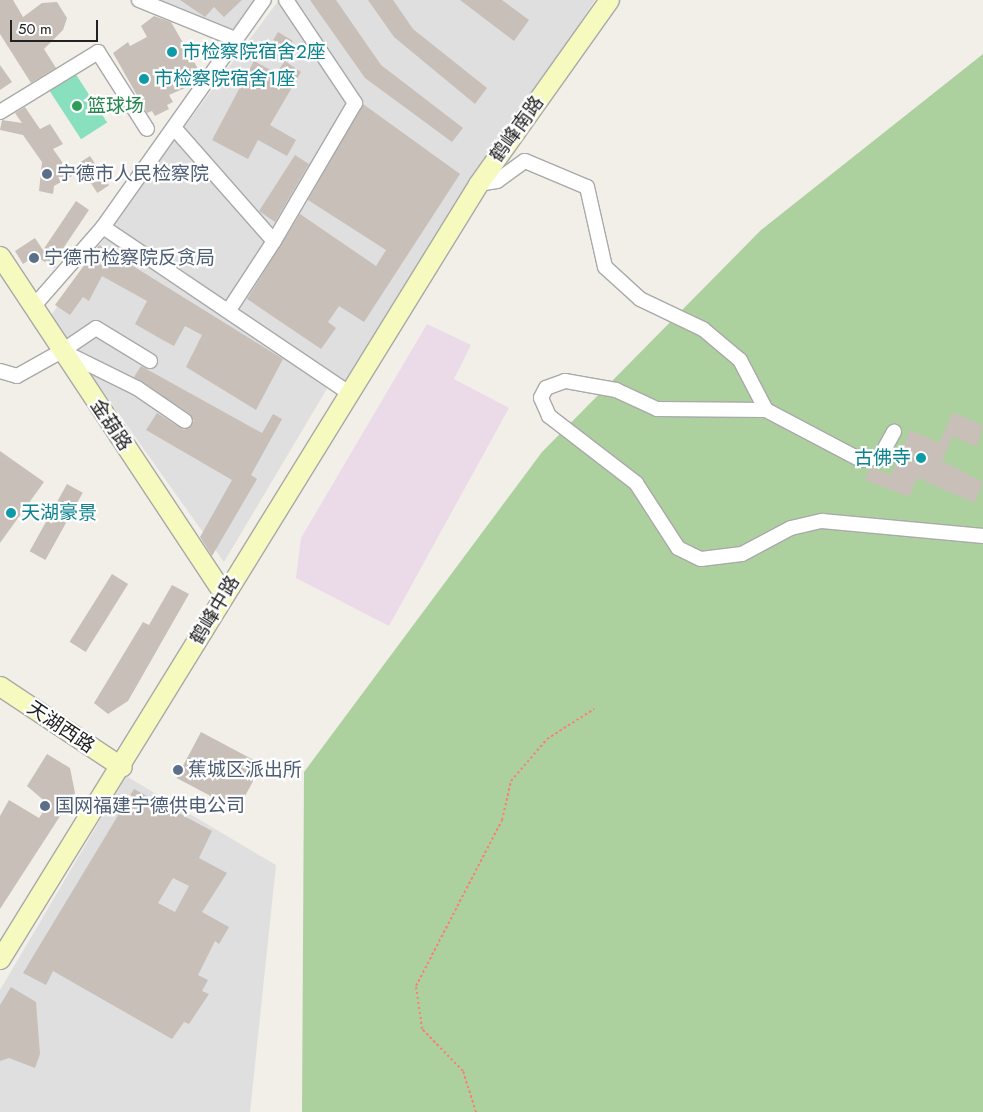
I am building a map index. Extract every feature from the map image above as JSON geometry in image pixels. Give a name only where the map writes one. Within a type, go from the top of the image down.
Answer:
[{"type":"street","points":[[139,0],[235,39]]},
{"type":"street","points":[[33,307],[103,228],[176,130],[235,39],[264,0]]},
{"type":"street","points":[[228,310],[274,241],[355,103],[286,0]]},
{"type":"street","name":"鹤峰南路","points":[[431,263],[478,184],[610,0]]},
{"type":"street","points":[[0,112],[98,52],[147,129]]},
{"type":"street","points":[[176,130],[274,241]]},
{"type":"street","points":[[478,184],[496,182],[525,161],[587,187],[605,267],[640,299],[703,329],[740,360],[766,410]]},
{"type":"street","points":[[103,228],[228,310],[350,394]]},
{"type":"street","name":"金葫路","points":[[0,256],[224,594]]},
{"type":"street","name":"鹤峰中路","points":[[0,959],[122,767],[224,594],[431,263]]},
{"type":"street","points":[[0,371],[17,376],[96,328],[150,361]]},
{"type":"street","points":[[62,350],[137,388],[185,421]]},
{"type":"street","points":[[894,432],[880,456],[861,460],[766,410],[657,409],[616,390],[565,381],[546,388],[541,398],[549,416],[636,483],[678,548],[701,559],[742,554],[791,528],[822,521],[983,536]]},
{"type":"street","name":"天湖西路","points":[[0,686],[122,767]]},
{"type":"path","points":[[476,1112],[463,1071],[422,1029],[416,986],[502,820],[511,780],[547,740],[594,710]]},
{"type":"shaded area","points":[[150,0],[257,0],[232,32]]},
{"type":"shaded area","points":[[279,0],[595,0],[344,382],[111,225]]},
{"type":"shaded area","points":[[106,236],[328,387],[224,562],[50,317]]},
{"type":"shaded area","points":[[427,324],[471,345],[454,379],[509,408],[389,626],[296,578],[301,538]]},
{"type":"shaded area","points":[[126,776],[276,865],[250,1112],[0,1112],[0,990]]},
{"type":"green space","points":[[983,54],[983,1112],[302,1112],[304,772],[542,452],[761,230]]},
{"type":"green space","name":"篮球场","points":[[75,73],[107,122],[81,139],[49,90]]},
{"type":"building","points":[[0,0],[13,0],[23,17],[42,3],[57,2],[67,18],[63,30],[44,49],[56,68],[31,83],[0,34]]},
{"type":"building","points":[[180,0],[242,0],[224,17],[214,7],[205,17]]},
{"type":"building","points":[[310,0],[336,0],[381,65],[463,128],[452,142],[365,78]]},
{"type":"building","points":[[368,0],[393,0],[413,29],[487,88],[475,104],[394,37]]},
{"type":"building","points":[[460,0],[502,0],[529,20],[514,41]]},
{"type":"building","points":[[154,16],[171,22],[201,74],[194,84],[169,95],[173,102],[167,105],[169,109],[155,116],[152,111],[147,113],[113,53],[128,42],[130,46],[147,37],[141,26]]},
{"type":"building","points":[[278,32],[293,41],[288,48],[273,40]]},
{"type":"building","points":[[254,61],[276,73],[285,61],[301,72],[270,125],[296,140],[287,156],[258,140],[248,159],[212,140]]},
{"type":"building","points":[[0,65],[12,82],[0,90]]},
{"type":"building","points":[[363,104],[460,174],[364,322],[339,306],[328,322],[336,328],[321,349],[247,299],[300,214],[376,266],[386,250],[308,200]]},
{"type":"building","name":"宁德市人民检察院","points":[[25,107],[40,129],[50,124],[63,144],[53,149],[72,176],[54,186],[53,194],[39,191],[42,162],[23,135],[0,130],[2,120],[22,123],[15,113]]},
{"type":"building","points":[[295,155],[309,164],[275,222],[259,211]]},
{"type":"building","points":[[90,156],[109,185],[97,193],[78,164]]},
{"type":"building","points":[[76,201],[89,210],[56,259],[55,268],[35,256],[23,264],[15,251],[35,238],[43,250]]},
{"type":"building","points":[[99,245],[283,359],[256,410],[186,367],[202,335],[185,326],[174,346],[135,324],[147,301],[102,276],[89,301],[83,297],[70,315],[55,305]]},
{"type":"building","points":[[141,366],[262,433],[273,414],[282,419],[251,475],[257,479],[212,556],[200,537],[232,480],[146,430],[157,413],[184,430],[194,421],[190,414],[134,377]]},
{"type":"building","points":[[953,412],[983,426],[977,447],[953,436],[942,461],[983,482],[975,503],[917,478],[909,497],[865,480],[870,467],[891,475],[910,430],[939,443]]},
{"type":"building","name":"天湖豪景","points":[[0,451],[44,482],[0,543]]},
{"type":"building","points":[[67,484],[83,493],[45,560],[30,551]]},
{"type":"building","points":[[112,574],[128,584],[86,652],[70,642]]},
{"type":"building","points":[[172,585],[189,594],[128,701],[108,714],[94,703],[143,622],[149,625]]},
{"type":"building","points":[[201,732],[262,764],[238,810],[177,778]]},
{"type":"building","points":[[47,754],[70,768],[75,793],[0,909],[0,816],[9,800],[39,818],[48,804],[27,786]]},
{"type":"building","points":[[134,789],[212,831],[199,858],[227,873],[202,912],[229,927],[219,944],[215,941],[198,975],[208,980],[202,991],[209,994],[189,1024],[184,1022],[172,1039],[53,971],[46,985],[23,973]],"holes":[[[173,878],[189,886],[175,912],[158,903]]]},
{"type":"building","points":[[11,987],[36,1002],[40,1054],[35,1068],[9,1058],[0,1061],[0,1005]]},
{"type":"place","name":"市检察院宿舍2座","points":[[172,52]]},
{"type":"place","name":"市检察院宿舍1座","points":[[144,79]]},
{"type":"place","name":"篮球场","points":[[77,106]]},
{"type":"place","name":"宁德市人民检察院","points":[[47,174]]},
{"type":"place","name":"宁德市检察院反贪局","points":[[34,258]]},
{"type":"place","name":"古佛寺","points":[[921,458]]},
{"type":"place","name":"天湖豪景","points":[[11,513]]},
{"type":"place","name":"蕉城区派出所","points":[[178,770]]},
{"type":"place","name":"国网福建宁德供电公司","points":[[45,806]]}]
